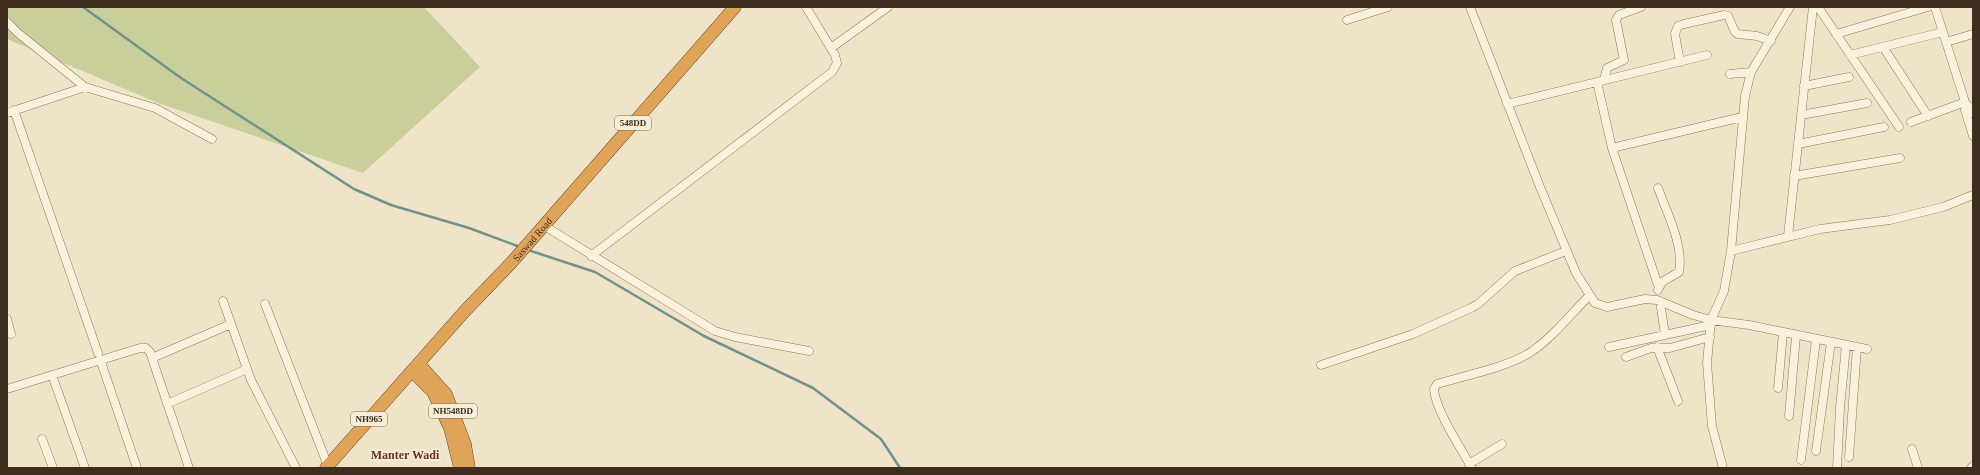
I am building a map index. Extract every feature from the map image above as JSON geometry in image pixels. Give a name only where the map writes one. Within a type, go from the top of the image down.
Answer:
[{"type":"highway","name":"Saswad Road","points":[[327,467],[464,312],[512,262],[735,7]]},
{"type":"highway","name":"NH548DD","points":[[415,368],[433,392],[450,428],[460,468]]},
{"type":"highway","name":"NH548DD","points":[[415,368],[446,394],[465,444],[469,468]]},
{"type":"street","points":[[591,256],[832,72],[837,63],[831,48],[806,7]]},
{"type":"street","points":[[831,48],[888,7]]},
{"type":"street","points":[[1347,20],[1388,7]]},
{"type":"street","points":[[1470,7],[1566,251],[1589,296],[1595,303],[1607,306],[1645,299],[1659,301],[1711,323]]},
{"type":"street","points":[[1641,7],[1619,15],[1616,20],[1624,60],[1608,68],[1600,81],[1612,148],[1659,288],[1659,301],[1664,335]]},
{"type":"street","points":[[1723,468],[1712,426],[1707,363],[1711,323],[1724,291],[1731,251],[1742,117],[1751,72],[1771,42],[1790,7]]},
{"type":"street","points":[[1788,236],[1813,7]]},
{"type":"street","points":[[1818,7],[1899,127]]},
{"type":"street","points":[[1836,34],[1928,7]]},
{"type":"street","points":[[1934,7],[1966,104],[1965,110],[1973,136]]},
{"type":"street","points":[[1680,62],[1675,34],[1676,29],[1678,26],[1690,22],[1724,15],[1728,16],[1735,32],[1738,34],[1757,36],[1771,42]]},
{"type":"street","points":[[7,22],[18,33],[85,88],[155,108],[212,139]]},
{"type":"street","points":[[1850,55],[1943,32]]},
{"type":"street","points":[[1946,42],[1973,34]]},
{"type":"street","points":[[1883,47],[1928,116]]},
{"type":"street","points":[[1507,104],[1707,55]]},
{"type":"street","points":[[1730,74],[1751,72]]},
{"type":"street","points":[[1804,86],[1849,77]]},
{"type":"street","points":[[85,88],[11,112],[99,356],[137,468]]},
{"type":"street","points":[[1801,115],[1867,103]]},
{"type":"street","points":[[1966,104],[1971,108],[1973,113]]},
{"type":"street","points":[[1911,122],[1966,104]]},
{"type":"street","points":[[1612,148],[1742,117]]},
{"type":"street","points":[[1798,144],[1884,127]]},
{"type":"street","points":[[1794,176],[1900,158]]},
{"type":"street","points":[[1658,188],[1678,246],[1680,267],[1679,272],[1662,282],[1659,288]]},
{"type":"street","points":[[1731,251],[1820,229],[1890,220],[1943,207],[1973,195]]},
{"type":"street","points":[[543,225],[591,256],[715,331],[734,337],[809,351]]},
{"type":"street","points":[[1321,365],[1413,334],[1471,308],[1478,304],[1515,271],[1566,251]]},
{"type":"street","points":[[1502,444],[1470,466],[1443,415],[1434,395],[1434,389],[1438,384],[1512,361],[1529,353],[1542,343],[1589,296]]},
{"type":"street","points":[[223,301],[247,369],[296,468]]},
{"type":"street","points":[[265,304],[327,467]]},
{"type":"street","points":[[7,319],[11,334]]},
{"type":"street","points":[[1609,347],[1711,323],[1749,325],[1796,336],[1867,349]]},
{"type":"street","points":[[152,358],[231,324]]},
{"type":"street","points":[[1778,388],[1783,333]]},
{"type":"street","points":[[1789,416],[1796,336]]},
{"type":"street","points":[[1626,357],[1657,347],[1670,348],[1710,337]]},
{"type":"street","points":[[1801,460],[1816,340]]},
{"type":"street","points":[[1816,451],[1831,342]]},
{"type":"street","points":[[1838,468],[1840,408],[1846,345]]},
{"type":"street","points":[[1657,347],[1678,401]]},
{"type":"street","points":[[1849,457],[1857,347]]},
{"type":"street","points":[[7,389],[52,375],[99,356],[146,348],[150,352],[166,404],[189,468]]},
{"type":"street","points":[[166,404],[247,369]]},
{"type":"street","points":[[52,375],[85,468]]},
{"type":"street","points":[[42,439],[53,468]]},
{"type":"street","points":[[1912,449],[1918,468]]},
{"type":"green space","points":[[7,7],[424,7],[480,67],[363,173],[158,103],[7,39]]},
{"type":"waterway","points":[[83,7],[181,78],[354,189],[391,205],[469,228],[520,247]]},
{"type":"waterway","points":[[528,250],[595,272],[704,336],[813,388],[881,439],[900,468]]},
{"type":"district","name":"Manter Wadi","points":[[405,455]]}]
